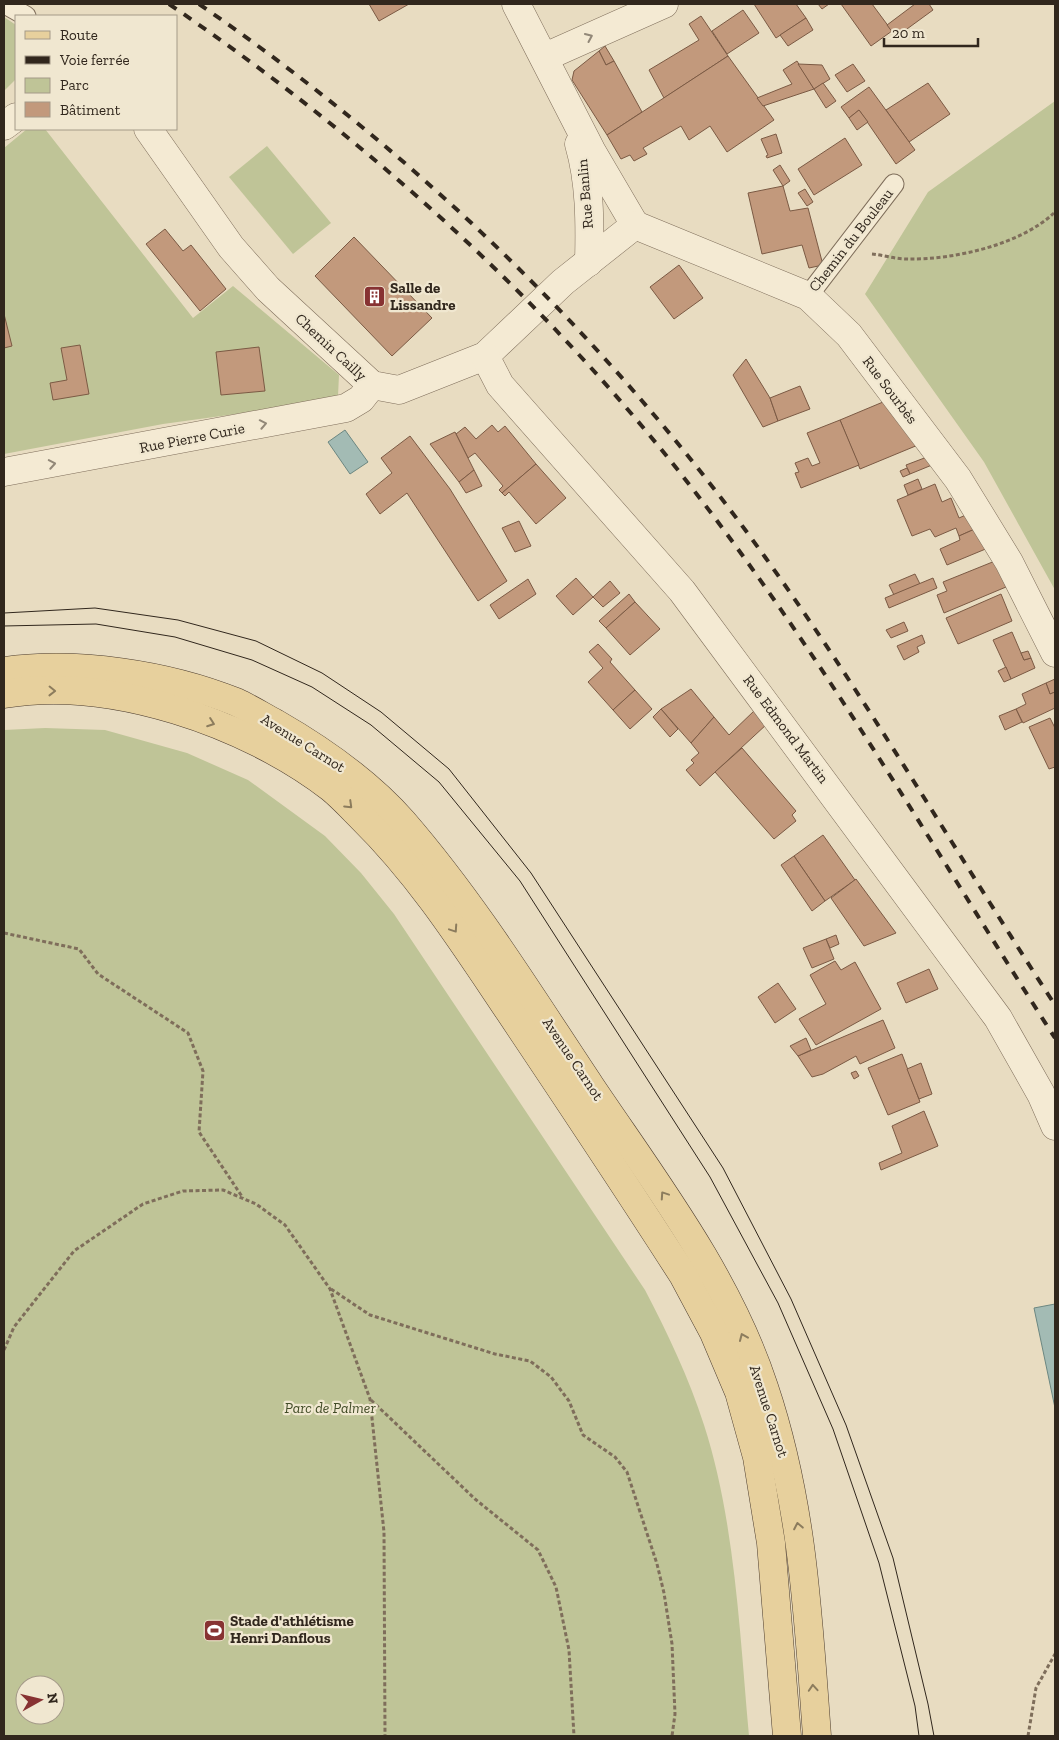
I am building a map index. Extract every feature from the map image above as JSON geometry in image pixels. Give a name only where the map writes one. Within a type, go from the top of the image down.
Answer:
[{"type":"main road","name":"Avenue Carnot","points":[[4,671],[19,669],[80,669],[126,673],[170,681],[237,703],[292,733],[344,767],[401,820],[468,904],[672,1207],[707,1264],[736,1320],[763,1383],[783,1449],[800,1535],[816,1736]]},
{"type":"main road","name":"Avenue Carnot","points":[[4,694],[20,691],[77,692],[126,698],[186,714],[228,729],[284,755],[333,789],[387,842],[446,917],[683,1275],[714,1333],[739,1392],[756,1456],[771,1543],[787,1736]]},
{"type":"street","name":"Rue Banlin","points":[[516,4],[545,57],[591,150],[635,225]]},
{"type":"street","points":[[545,57],[664,4]]},
{"type":"street","name":"Rue Banlin","points":[[566,99],[585,164],[590,227],[589,262]]},
{"type":"street","points":[[4,126],[15,118]]},
{"type":"street","name":"Chemin Cailly","points":[[149,130],[231,247],[268,289],[372,385],[399,390],[485,356],[563,282],[635,225]]},
{"type":"street","name":"Rue Sourbès","points":[[635,225],[808,296],[849,335],[958,479],[1009,562],[1055,653]]},
{"type":"street","name":"Rue Edmond Martin","points":[[485,356],[500,385],[682,591],[842,804],[998,1018],[1041,1094],[1055,1126]]},
{"type":"street","name":"Rue Pierre Curie","points":[[4,472],[346,408],[361,399],[372,385]]},
{"type":"lane","points":[[6,4],[24,15]]},
{"type":"lane","name":"Chemin du Bouleau","points":[[808,296],[894,184]]},
{"type":"path","points":[[831,266],[873,253],[906,259],[989,249],[1045,222],[1055,212]]},
{"type":"path","points":[[4,933],[79,949],[98,974],[188,1033],[203,1071],[199,1132],[243,1199]]},
{"type":"path","points":[[4,1350],[14,1327],[74,1251],[144,1204],[182,1191],[223,1190],[256,1204],[285,1225],[330,1288],[370,1400],[384,1532],[385,1736]]},
{"type":"path","points":[[330,1288],[370,1315],[496,1354],[530,1361],[551,1377],[568,1401],[583,1435],[615,1457],[627,1472],[657,1564],[664,1593],[672,1644],[675,1714],[672,1736]]},
{"type":"path","points":[[370,1400],[474,1500],[538,1550],[556,1587],[568,1650],[574,1736]]},
{"type":"path","points":[[1028,1736],[1036,1688],[1055,1654]]},
{"type":"green space","points":[[4,17],[15,24],[15,80],[4,91]]},
{"type":"green space","points":[[1055,101],[1055,590],[984,462],[865,294],[928,192]]},
{"type":"green space","points":[[26,130],[46,130],[193,318],[233,286],[339,375],[338,396],[265,410],[163,424],[4,454],[4,148]]},
{"type":"green space","points":[[267,146],[331,223],[293,254],[229,177]]},
{"type":"green space","name":"Parc de Palmer","points":[[45,728],[105,730],[187,753],[248,780],[325,836],[361,873],[394,914],[645,1290],[685,1373],[698,1408],[723,1500],[735,1579],[749,1736],[4,1736],[4,730]]},
{"type":"water","points":[[345,430],[368,462],[350,474],[328,442]]},
{"type":"water","points":[[1055,1304],[1055,1408],[1034,1308]]},
{"type":"building","points":[[369,4],[409,4],[379,21]]},
{"type":"building","points":[[754,4],[796,4],[806,18],[776,38]]},
{"type":"building","points":[[818,4],[829,4],[822,9]]},
{"type":"building","points":[[841,4],[872,4],[892,31],[871,46]]},
{"type":"building","points":[[915,4],[929,4],[933,10],[896,37],[887,25]]},
{"type":"building","points":[[743,10],[759,33],[727,54],[712,31]]},
{"type":"building","points":[[701,16],[728,56],[664,98],[649,70],[699,40],[689,24]]},
{"type":"building","points":[[806,18],[813,30],[788,46],[780,35]]},
{"type":"building","points":[[605,46],[614,61],[606,65],[599,51]]},
{"type":"building","points":[[599,51],[606,65],[614,61],[642,112],[607,135],[572,80],[574,71]]},
{"type":"building","points":[[728,56],[774,120],[727,152],[710,126],[689,140],[681,126],[643,148],[647,154],[634,161],[630,155],[621,159],[607,135]]},
{"type":"building","points":[[797,61],[814,89],[763,106],[757,98],[792,84],[783,70]]},
{"type":"building","points":[[798,64],[822,65],[830,79],[814,89]]},
{"type":"building","points":[[853,64],[865,81],[847,92],[835,75]]},
{"type":"building","points":[[823,83],[836,101],[826,108],[814,89]]},
{"type":"building","points":[[928,83],[950,114],[909,142],[886,110]]},
{"type":"building","points":[[869,87],[915,150],[896,164],[859,110],[849,118],[841,107]]},
{"type":"building","points":[[859,110],[868,122],[857,130],[849,118]]},
{"type":"building","points":[[776,134],[782,153],[767,158],[766,156],[768,155],[761,139]]},
{"type":"building","points":[[845,138],[862,165],[814,195],[798,169]]},
{"type":"building","points":[[780,165],[790,181],[783,186],[773,170]]},
{"type":"building","points":[[783,186],[790,211],[808,208],[823,265],[809,268],[802,245],[762,254],[748,193]]},
{"type":"building","points":[[805,189],[813,202],[807,206],[798,193]]},
{"type":"building","points":[[165,229],[183,251],[191,245],[226,289],[200,311],[146,244]]},
{"type":"building","name":"Salle de Lissandre","points":[[354,237],[432,318],[392,356],[315,276]]},
{"type":"building","points":[[679,265],[703,298],[674,319],[650,287]]},
{"type":"building","points":[[4,314],[12,346],[4,348]]},
{"type":"building","points":[[80,345],[89,394],[53,400],[50,383],[67,380],[61,348]]},
{"type":"building","points":[[259,347],[265,391],[221,395],[216,352]]},
{"type":"building","points":[[746,359],[770,398],[778,421],[763,427],[733,375]]},
{"type":"building","points":[[800,386],[810,409],[778,421],[770,398]]},
{"type":"building","points":[[883,402],[918,445],[860,469],[840,420]]},
{"type":"building","points":[[840,420],[859,465],[801,488],[795,473],[799,472],[795,463],[808,458],[812,466],[820,463],[807,433]]},
{"type":"building","points":[[492,425],[498,432],[505,426],[536,464],[502,493],[499,490],[503,486],[475,453],[468,458],[456,434],[465,427],[476,439]]},
{"type":"building","points":[[455,432],[474,470],[459,482],[430,444]]},
{"type":"building","points":[[410,436],[450,489],[507,581],[478,601],[407,493],[380,514],[366,494],[392,473],[381,458]]},
{"type":"building","points":[[927,457],[932,465],[910,474],[906,465]]},
{"type":"building","points":[[536,464],[566,498],[536,524],[509,492],[505,496],[502,493]]},
{"type":"building","points":[[907,468],[910,474],[903,477],[900,471]]},
{"type":"building","points":[[474,470],[482,486],[466,493],[459,482]]},
{"type":"building","points":[[918,479],[922,489],[908,495],[904,485]]},
{"type":"building","points":[[935,484],[942,502],[951,498],[959,518],[968,514],[977,528],[959,536],[956,528],[935,537],[930,529],[912,536],[897,500]]},
{"type":"building","points":[[519,521],[531,546],[515,552],[502,528]]},
{"type":"building","points":[[977,528],[988,548],[947,565],[940,549],[960,540],[959,536]]},
{"type":"building","points":[[995,561],[1006,587],[944,613],[937,595],[947,591],[943,582]]},
{"type":"building","points":[[915,574],[920,584],[894,595],[889,585]]},
{"type":"building","points":[[576,578],[593,597],[573,615],[556,596]]},
{"type":"building","points":[[933,578],[937,588],[889,608],[885,598]]},
{"type":"building","points":[[528,579],[536,594],[499,619],[490,605]]},
{"type":"building","points":[[610,581],[620,593],[603,607],[593,597]]},
{"type":"building","points":[[629,594],[635,602],[606,628],[599,621]]},
{"type":"building","points":[[1001,594],[1012,621],[958,644],[946,618]]},
{"type":"building","points":[[635,602],[660,629],[630,655],[606,628]]},
{"type":"building","points":[[904,622],[908,631],[891,638],[886,630]]},
{"type":"building","points":[[1012,632],[1024,660],[1031,658],[1035,668],[1011,679],[993,640]]},
{"type":"building","points":[[922,635],[925,643],[917,647],[919,652],[904,660],[897,646]]},
{"type":"building","points":[[598,644],[612,659],[610,662],[635,690],[613,710],[588,682],[603,668],[589,652]]},
{"type":"building","points":[[1028,651],[1031,658],[1024,660],[1021,653]]},
{"type":"building","points":[[1006,667],[1011,679],[1004,682],[998,671]]},
{"type":"building","points":[[1055,679],[1055,692],[1050,694],[1046,683]]},
{"type":"building","points":[[1046,683],[1050,694],[1055,692],[1055,708],[1023,723],[1016,709],[1026,704],[1022,694]]},
{"type":"building","points":[[691,689],[714,717],[691,743],[661,709]]},
{"type":"building","points":[[635,690],[652,709],[630,729],[613,710]]},
{"type":"building","points":[[661,709],[678,729],[670,737],[653,717]]},
{"type":"building","points":[[1016,709],[1022,722],[1005,730],[999,716]]},
{"type":"building","points":[[755,710],[767,724],[700,786],[686,770],[694,763],[691,760],[699,753],[691,743],[714,717],[729,735]]},
{"type":"building","points":[[1050,718],[1055,728],[1055,767],[1049,769],[1029,727]]},
{"type":"building","points":[[742,748],[796,811],[792,815],[796,821],[774,839],[715,772]]},
{"type":"building","points":[[823,835],[855,880],[825,901],[794,856]]},
{"type":"building","points":[[794,856],[825,901],[812,911],[781,865]]},
{"type":"building","points":[[856,879],[896,933],[864,946],[831,898]]},
{"type":"building","points":[[836,935],[839,944],[830,948],[826,939]]},
{"type":"building","points":[[826,939],[834,959],[812,968],[803,948]]},
{"type":"building","points":[[835,961],[841,970],[855,962],[881,1009],[816,1045],[799,1019],[826,1004],[810,975]]},
{"type":"building","points":[[929,969],[938,989],[906,1003],[897,983]]},
{"type":"building","points":[[778,983],[796,1009],[775,1023],[758,997]]},
{"type":"building","points":[[883,1020],[895,1048],[860,1064],[856,1056],[823,1074],[812,1077],[798,1056]]},
{"type":"building","points":[[806,1038],[811,1050],[798,1056],[790,1046]]},
{"type":"building","points":[[902,1054],[920,1102],[888,1115],[868,1068]]},
{"type":"building","points":[[921,1063],[932,1094],[919,1099],[907,1069]]},
{"type":"building","points":[[856,1071],[859,1076],[854,1079],[851,1073]]},
{"type":"building","points":[[924,1111],[938,1146],[881,1170],[879,1163],[902,1153],[892,1126]]},
{"type":"tram line","points":[[4,613],[95,608],[178,620],[256,641],[322,673],[381,712],[449,769],[531,873],[723,1168],[791,1299],[846,1425],[893,1558],[934,1736]]},
{"type":"tram line","points":[[4,626],[96,624],[175,637],[252,660],[312,687],[371,725],[439,782],[520,881],[710,1177],[778,1303],[833,1429],[879,1563],[915,1706],[919,1736]]},
{"type":"railway","points":[[169,4],[317,112],[387,170],[521,294],[584,360],[645,429],[702,501],[796,632],[884,766],[1055,1038]]},
{"type":"railway","points":[[199,4],[280,62],[358,124],[433,188],[506,256],[575,326],[642,400],[705,477],[765,557],[841,667],[1055,1005]]},
{"type":"place","name":"Salle de Lissandre","points":[[374,297]]},
{"type":"place","name":"Stade d'athlétisme Henri Danflous","points":[[214,1630]]}]
